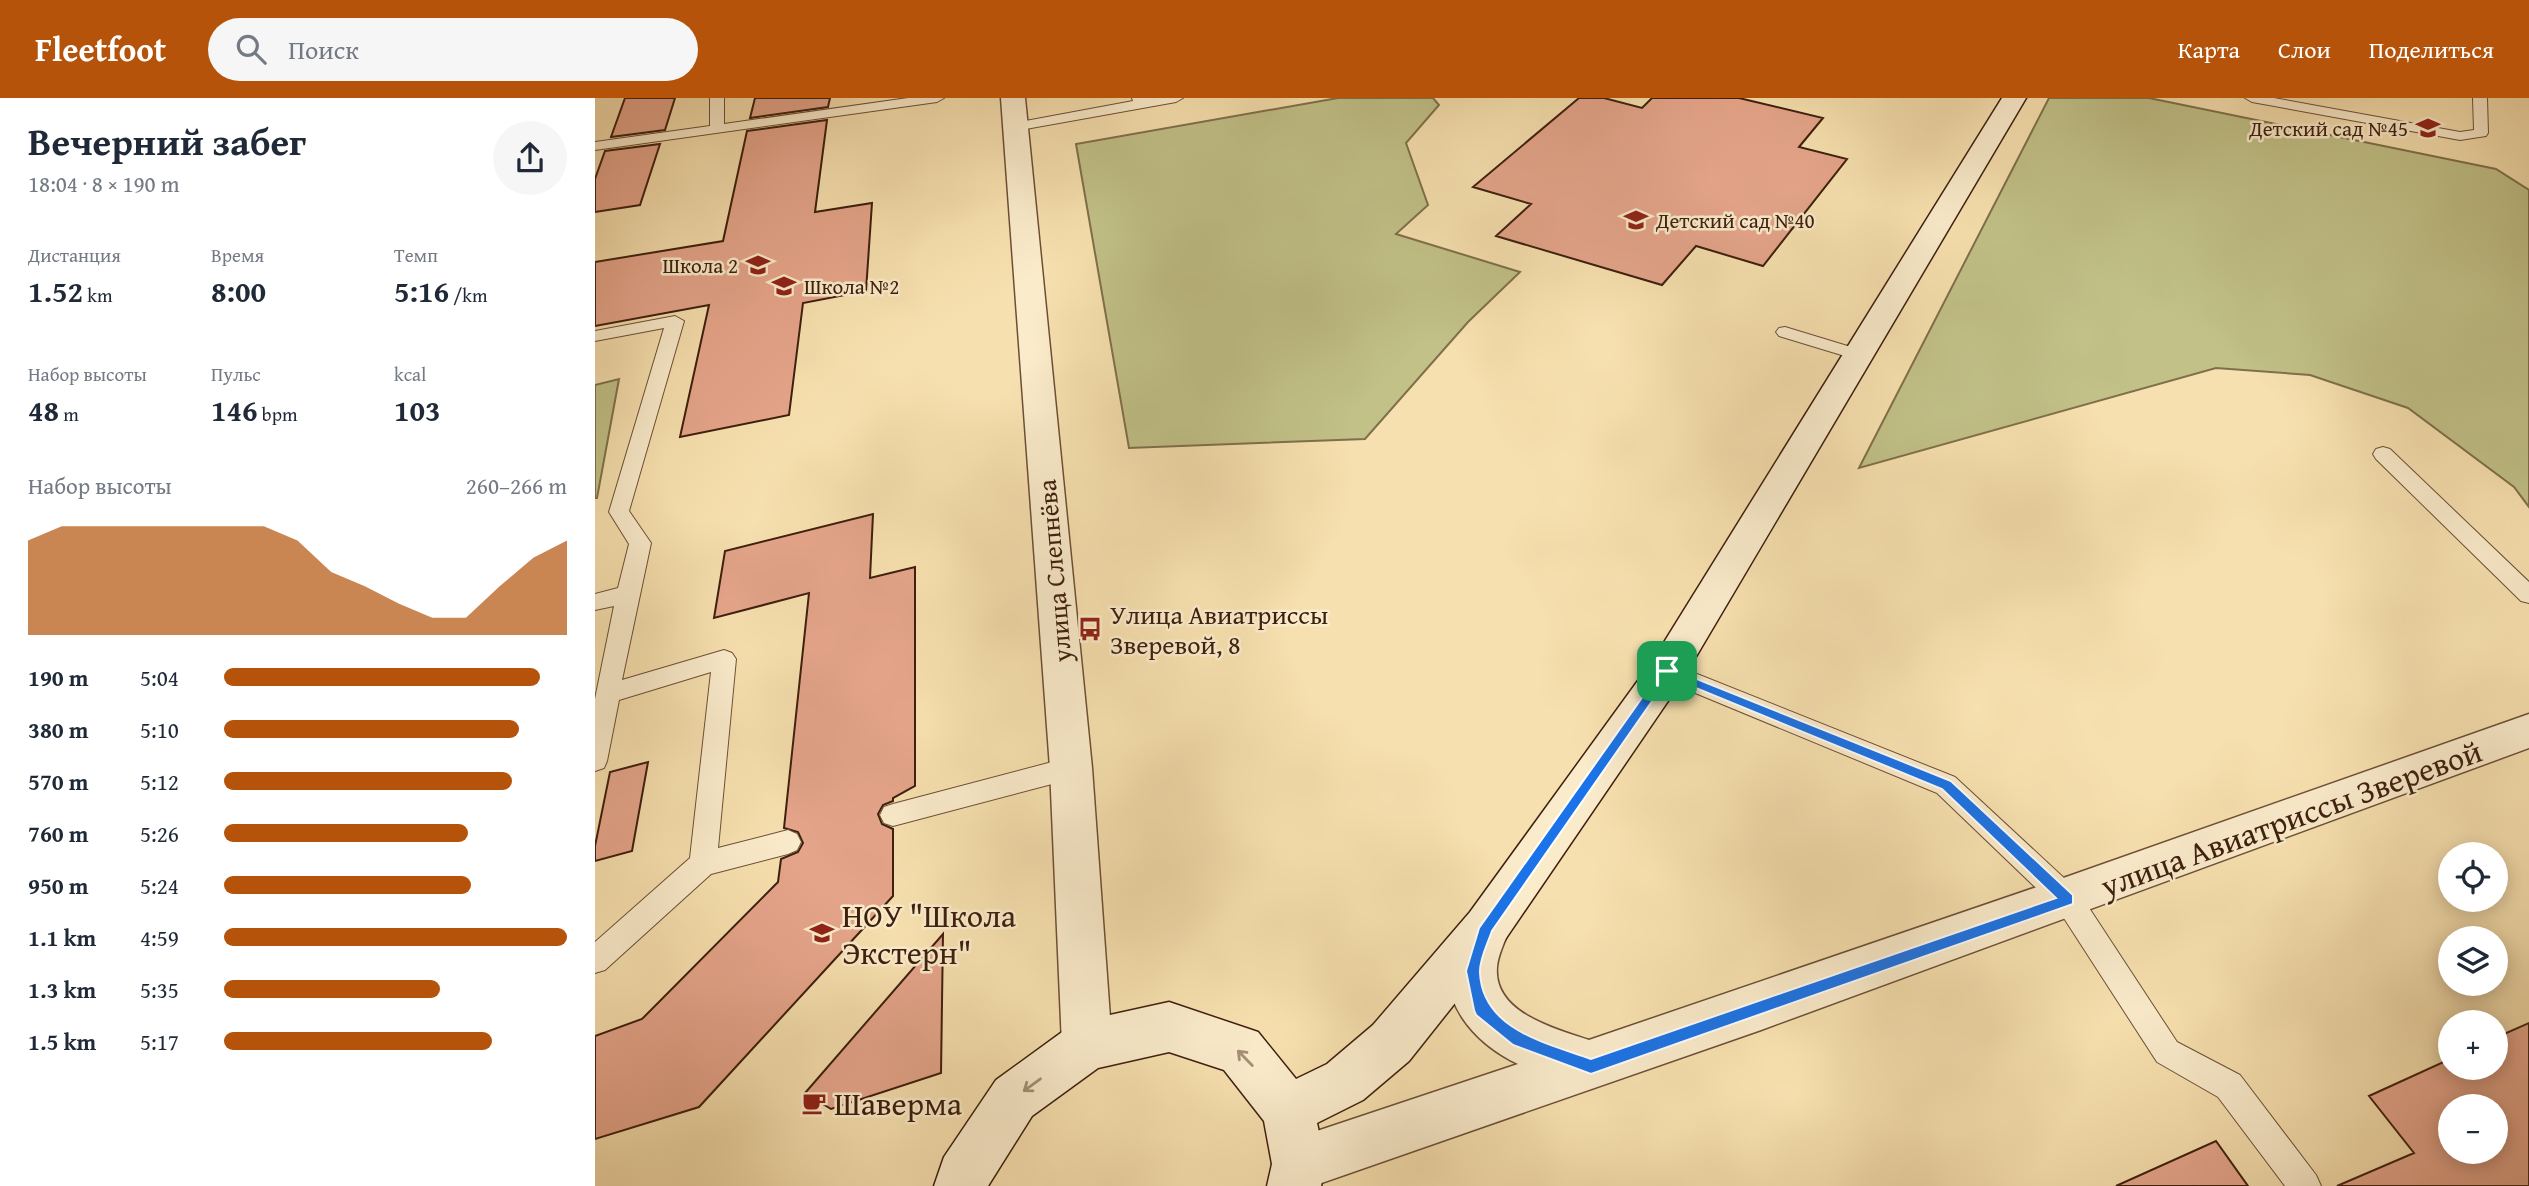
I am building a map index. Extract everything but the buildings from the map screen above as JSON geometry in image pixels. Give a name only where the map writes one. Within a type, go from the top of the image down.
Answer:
[{"type":"street","points":[[1288,1110],[1345,1082],[1391,1043],[1486,928],[1667,671],[2014,98]]},
{"type":"street","name":"улица Слепнёва","points":[[1014,113],[1071,768],[1087,1045]]},
{"type":"street","name":"улица Авиатриссы Зверевой","points":[[1296,1175],[1591,1066],[2068,900],[2529,732]]},
{"type":"street","points":[[1486,928],[1473,971],[1482,1010],[1518,1040],[1591,1066]]},
{"type":"street","points":[[961,1186],[963,1176],[1014,1098],[1087,1045],[1169,1027],[1240,1050],[1288,1110],[1296,1175]]},
{"type":"lane","points":[[717,98],[717,128]]},
{"type":"lane","points":[[595,146],[937,98]]},
{"type":"lane","points":[[1014,113],[1176,98]]},
{"type":"lane","points":[[2252,98],[2460,136],[2481,133],[2480,98]]},
{"type":"lane","points":[[595,336],[675,321],[619,513],[640,543],[627,594],[595,761]]},
{"type":"lane","points":[[1785,332],[1859,355]]},
{"type":"lane","points":[[2383,454],[2529,595]]},
{"type":"lane","points":[[595,602],[627,594]]},
{"type":"lane","points":[[610,693],[724,659],[703,864]]},
{"type":"lane","points":[[1667,671],[1946,785],[2068,900],[2167,1052],[2229,1086],[2305,1186]]},
{"type":"lane","points":[[893,815],[1071,768]]},
{"type":"lane","points":[[595,960],[703,864],[788,842]]},
{"type":"green space","points":[[1338,98],[1433,98],[1439,105],[1406,143],[1428,205],[1396,234],[1520,272],[1468,322],[1365,439],[1129,448],[1076,144]]},
{"type":"green space","points":[[2049,98],[2149,98],[2496,169],[2529,190],[2529,507],[2514,487],[2408,408],[2310,375],[2216,368],[1859,468]]},
{"type":"green space","points":[[619,379],[597,498],[595,498],[595,385]]},
{"type":"place","name":"Детский сад №45","points":[[2428,128]]},
{"type":"place","name":"Детский сад №40","points":[[1636,220]]},
{"type":"place","name":"Школа 2","points":[[758,265]]},
{"type":"place","name":"Школа №2","points":[[784,286]]},
{"type":"place","name":"Улица Авиатриссы Зверевой, 8","points":[[1090,629]]},
{"type":"place","name":"НОУ \"Школа Экстерн\"","points":[[822,933]]},
{"type":"place","name":"Шаверма","points":[[814,1103]]},
{"type":"route","points":[[1667,671],[1946,785],[2068,900],[1591,1066],[1518,1040],[1482,1010],[1473,971],[1486,928],[1667,671]]}]
